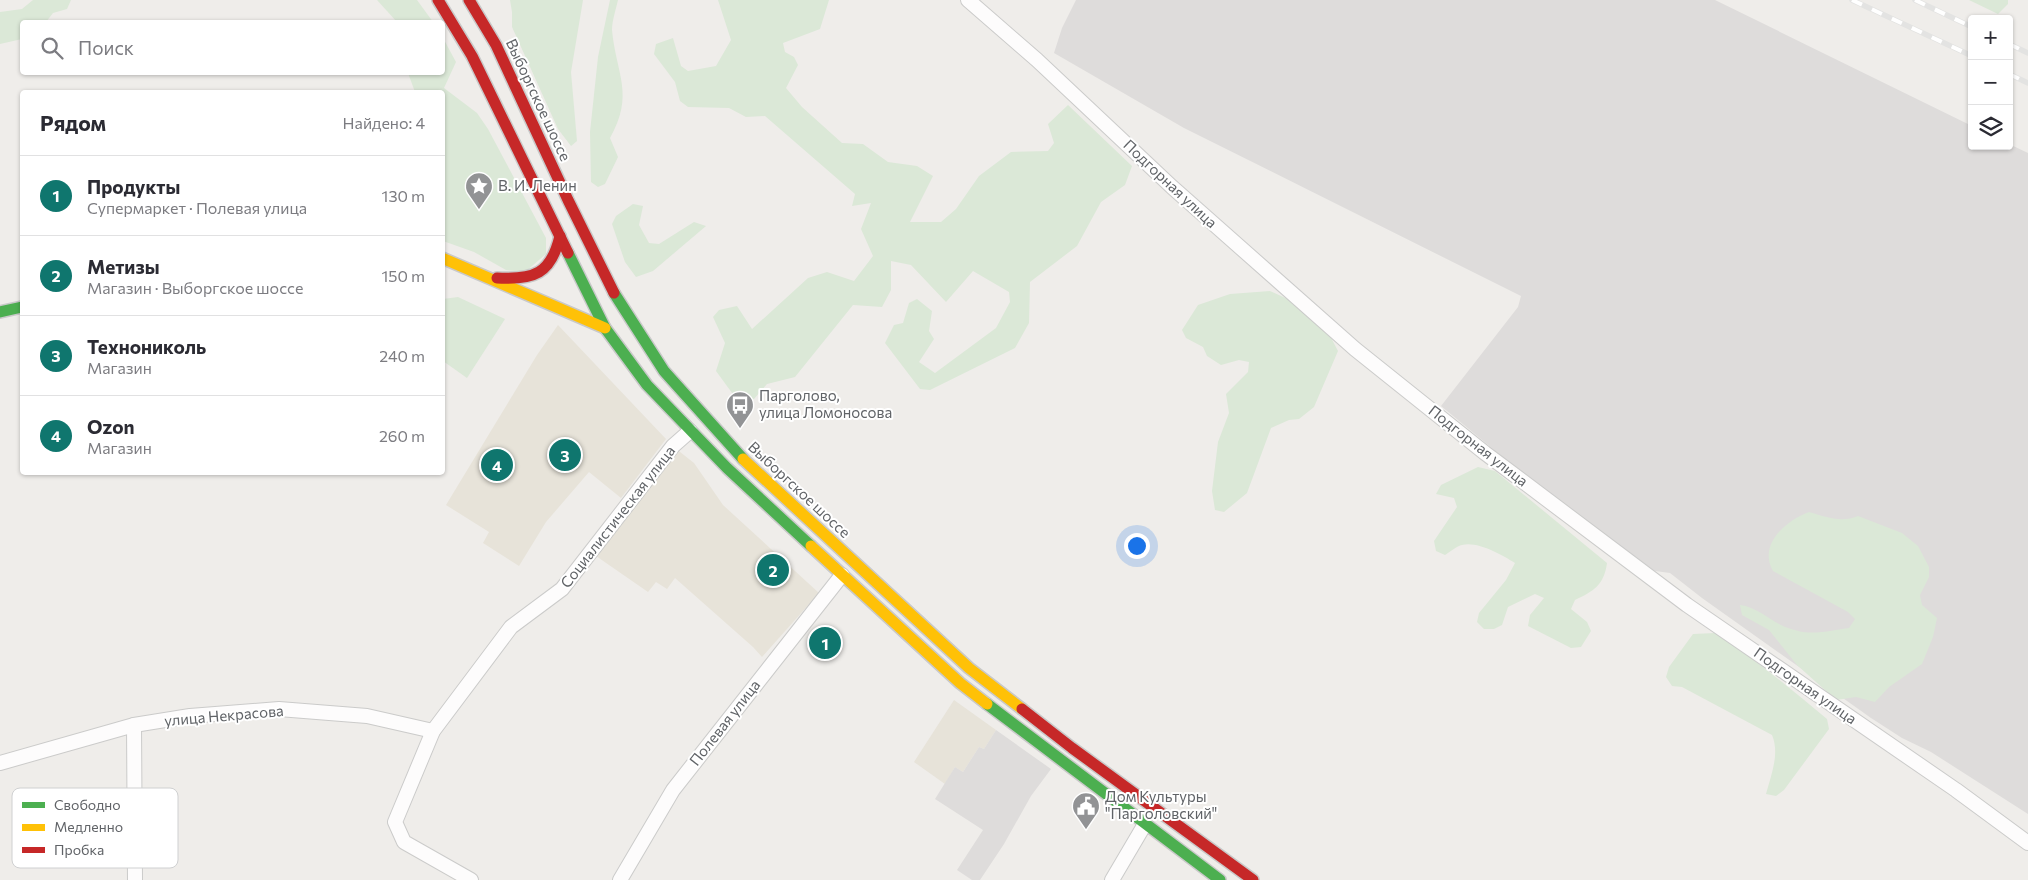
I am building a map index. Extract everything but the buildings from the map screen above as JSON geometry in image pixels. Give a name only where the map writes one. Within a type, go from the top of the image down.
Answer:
[{"type":"main road","points":[[438,0],[472,56],[605,328],[647,385],[727,468],[960,683],[1220,880]]},
{"type":"main road","name":"Выборгское шоссе","points":[[469,0],[496,45],[610,286],[664,371],[693,404],[740,456],[969,668],[1072,748],[1253,880]]},
{"type":"main road","points":[[484,277],[514,279],[536,275],[552,262],[560,236]]},
{"type":"main road","points":[[445,259],[605,328]]},
{"type":"main road","points":[[0,312],[20,307]]},
{"type":"street","name":"Подгорная улица","points":[[968,0],[1044,67],[1172,187],[1355,349],[1447,422],[1687,605],[1956,790],[2028,843]]},
{"type":"street","name":"Социалистическая улица","points":[[471,880],[404,842],[395,822],[433,731],[511,627],[562,589],[673,446],[690,431]]},
{"type":"street","name":"Полевая улица","points":[[620,880],[673,790],[842,575]]},
{"type":"street","name":"улица Некрасова","points":[[0,763],[134,725],[190,716],[279,709],[368,716],[433,731]]},
{"type":"street","points":[[134,725],[134,788]]},
{"type":"street","points":[[1112,880],[1145,824]]},
{"type":"shaded area","points":[[1076,0],[1715,0],[1968,124],[1968,150],[2013,150],[2013,146],[2028,153],[2028,814],[1931,752],[1902,738],[1871,718],[1702,598],[1670,573],[1655,571],[1544,491],[1441,406],[1518,307],[1521,296],[1184,128],[1054,53],[1062,28]]},
{"type":"shaded area","points":[[558,325],[666,439],[621,498],[589,472],[546,522],[519,566],[483,543],[489,532],[446,505],[537,355]]},
{"type":"shaded area","points":[[675,448],[694,463],[723,505],[819,593],[762,657],[675,578],[667,589],[656,582],[648,592],[596,556]]},
{"type":"shaded area","points":[[954,700],[996,730],[984,749],[979,747],[963,772],[955,767],[945,784],[914,762]]},
{"type":"shaded area","points":[[996,730],[1051,769],[1031,796],[1004,844],[980,880],[972,880],[957,870],[983,830],[935,799],[955,767],[963,772],[979,747],[984,749]]},
{"type":"green space","points":[[33,0],[71,0],[67,9],[53,13],[48,20],[20,20],[20,39],[0,44],[0,12],[22,9]]},
{"type":"green space","points":[[377,0],[417,0],[432,20],[395,20]]},
{"type":"green space","points":[[510,0],[583,0],[571,72],[577,141],[571,146],[558,129],[512,27]]},
{"type":"green space","points":[[610,0],[618,0],[612,30],[623,96],[617,123],[610,138],[618,157],[605,184],[598,187],[591,182],[590,132],[598,57]]},
{"type":"green space","points":[[718,0],[829,0],[820,29],[783,43],[785,52],[794,57],[798,65],[786,88],[802,107],[842,143],[863,144],[888,162],[917,166],[933,176],[910,222],[941,222],[956,209],[979,176],[1011,152],[1048,151],[1054,143],[1048,124],[1068,105],[1132,166],[1125,185],[1101,202],[1077,246],[1030,282],[1029,323],[1015,348],[930,390],[920,389],[885,343],[894,325],[903,323],[909,303],[917,299],[932,311],[929,331],[934,339],[919,362],[935,373],[996,328],[1010,302],[1009,292],[973,271],[946,302],[911,265],[891,261],[891,290],[882,307],[853,305],[795,377],[767,384],[754,399],[735,397],[716,371],[725,343],[713,317],[719,310],[737,306],[752,329],[808,278],[827,272],[854,281],[873,256],[861,229],[871,203],[852,206],[855,194],[765,116],[746,117],[729,108],[688,107],[680,101],[675,82],[654,54],[656,44],[673,38],[681,66],[688,71],[716,66],[731,40]]},
{"type":"green space","points":[[1969,0],[2008,0],[2008,4],[1998,14]]},
{"type":"green space","points":[[445,42],[456,62],[444,88],[477,113],[488,129],[546,238],[546,254],[525,272],[506,270],[474,252],[445,242],[445,90],[414,90],[409,75],[445,75]]},
{"type":"green space","points":[[633,204],[643,206],[639,225],[649,243],[659,244],[694,222],[706,226],[653,271],[636,277],[625,262],[612,224],[616,216]]},
{"type":"green space","points":[[1270,291],[1290,300],[1327,330],[1338,351],[1314,407],[1299,419],[1289,420],[1271,428],[1247,493],[1224,512],[1215,510],[1212,491],[1218,442],[1229,413],[1226,394],[1248,372],[1249,362],[1239,360],[1221,365],[1207,356],[1203,347],[1186,338],[1182,330],[1198,305],[1230,294]]},
{"type":"green space","points":[[458,297],[505,319],[467,378],[445,362],[445,299]]},
{"type":"green space","points":[[1478,467],[1495,471],[1607,563],[1601,582],[1588,594],[1575,600],[1571,609],[1587,622],[1591,631],[1581,647],[1571,648],[1528,626],[1530,615],[1544,598],[1535,594],[1508,607],[1502,625],[1494,629],[1484,629],[1477,622],[1479,613],[1506,580],[1515,563],[1490,550],[1475,545],[1460,546],[1445,555],[1436,551],[1434,541],[1457,507],[1454,498],[1436,494],[1441,485]]},
{"type":"green space","points":[[1809,512],[1840,519],[1858,516],[1902,533],[1918,546],[1929,567],[1929,577],[1920,595],[1922,605],[1937,618],[1933,637],[1922,664],[1889,687],[1875,702],[1856,697],[1836,700],[1797,665],[1769,630],[1742,615],[1740,605],[1756,610],[1790,629],[1807,632],[1823,632],[1849,628],[1855,619],[1848,612],[1773,571],[1769,561],[1771,543],[1776,535],[1791,521]]},
{"type":"green space","points":[[1715,633],[1759,664],[1827,719],[1829,729],[1784,790],[1776,796],[1766,794],[1775,757],[1772,735],[1682,687],[1672,686],[1666,677],[1669,667],[1693,634]]},
{"type":"railway","points":[[1852,0],[1968,54]]},
{"type":"railway","points":[[1915,0],[1968,25]]},
{"type":"railway","points":[[2013,46],[2028,53]]},
{"type":"railway","points":[[2013,76],[2028,83]]},
{"type":"traffic: fast","points":[[568,253],[605,328],[647,385],[727,468],[811,546]]},
{"type":"traffic: fast","points":[[614,293],[664,371],[743,459]]},
{"type":"traffic: fast","points":[[0,312],[20,307]]},
{"type":"traffic: fast","points":[[987,704],[1220,880]]},
{"type":"traffic: slow","points":[[445,259],[605,328]]},
{"type":"traffic: slow","points":[[743,459],[969,668],[1022,709]]},
{"type":"traffic: slow","points":[[811,546],[960,683],[987,704]]},
{"type":"traffic: jam","points":[[438,0],[472,56],[568,253]]},
{"type":"traffic: jam","points":[[469,0],[496,45],[568,200],[614,293]]},
{"type":"traffic: jam","points":[[497,278],[521,278],[539,272],[552,259],[560,236]]},
{"type":"traffic: jam","points":[[1022,709],[1072,748],[1253,880]]},
{"type":"place","name":"В. И. Ленин","points":[[479,210]]},
{"type":"place","name":"Парголово, улица Ломоносова","points":[[740,429]]},
{"type":"place","name":"Технониколь","points":[[565,455]]},
{"type":"place","name":"Ozon","points":[[497,465]]},
{"type":"place","name":"Метизы","points":[[773,570]]},
{"type":"place","name":"Продукты","points":[[825,643]]},
{"type":"place","name":"Дом Культуры \"Парголовский\"","points":[[1086,830]]}]
